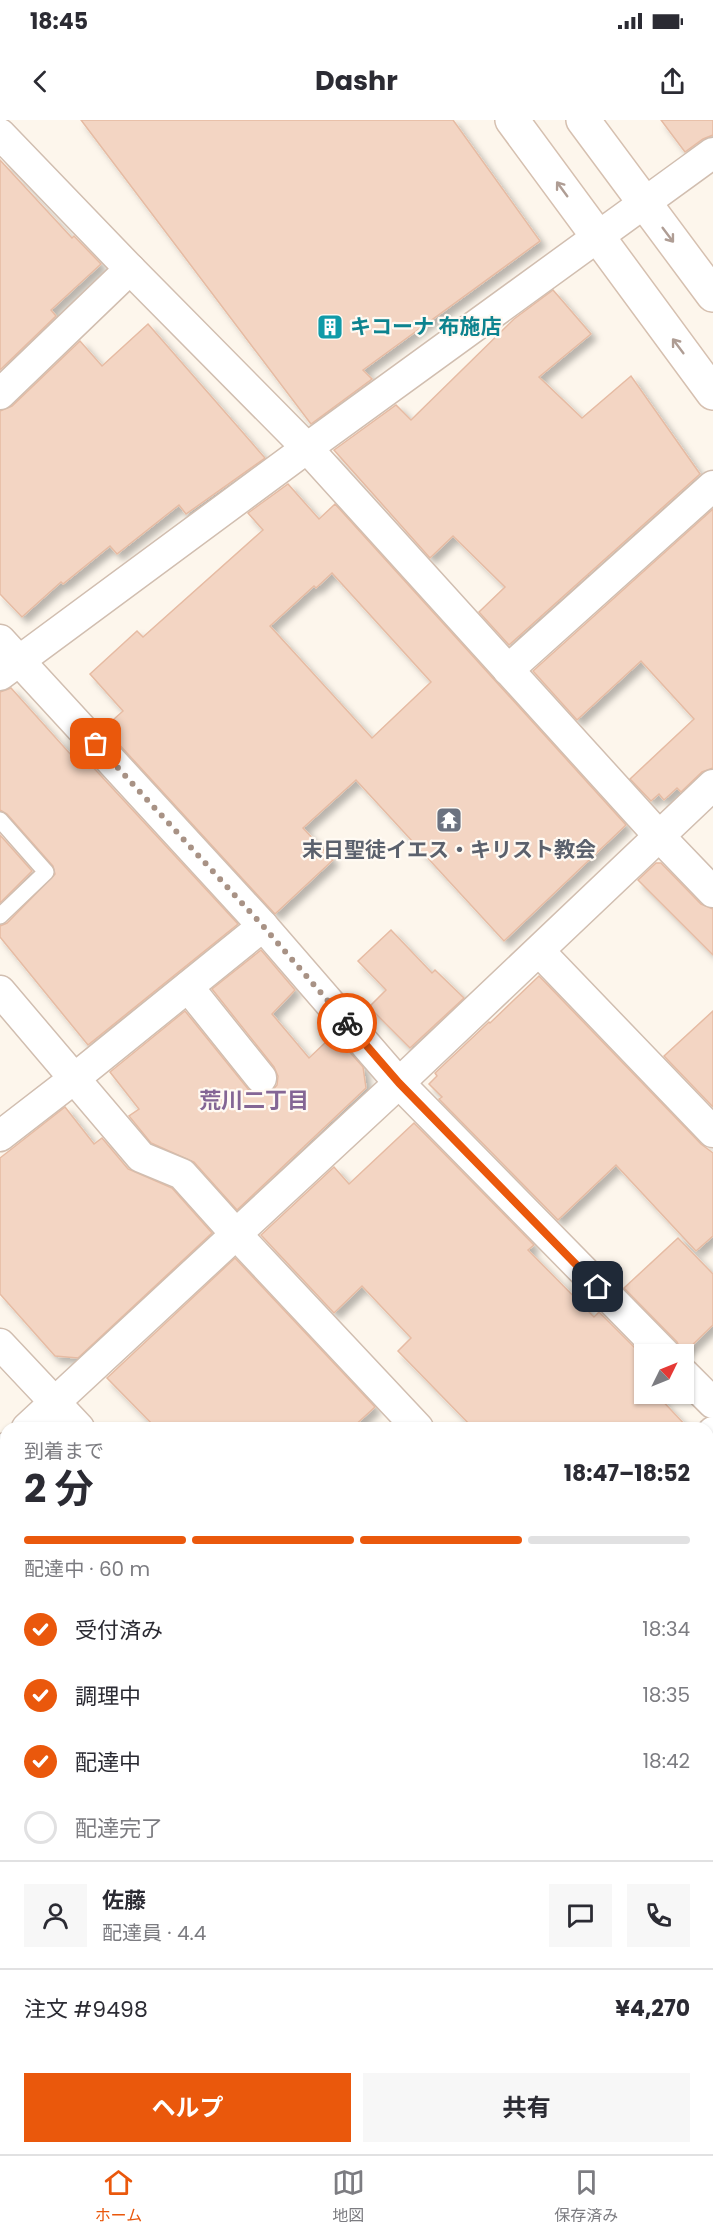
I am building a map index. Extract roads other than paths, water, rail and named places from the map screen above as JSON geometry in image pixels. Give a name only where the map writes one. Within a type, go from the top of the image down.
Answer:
[{"type":"street","points":[[512,120],[713,393]]},
{"type":"street","points":[[583,120],[713,295]]},
{"type":"street","points":[[0,134],[307,448],[660,837],[713,892]]},
{"type":"street","points":[[655,1344],[399,1083],[263,926],[7,658],[307,448],[713,153]]},
{"type":"street","points":[[0,394],[130,269]]},
{"type":"street","points":[[508,670],[713,486]]},
{"type":"street","points":[[33,1422],[399,1083],[713,785]]},
{"type":"street","points":[[0,1136],[263,926]]},
{"type":"street","points":[[539,951],[713,1132]]},
{"type":"street","points":[[188,987],[261,1078]]},
{"type":"street","points":[[0,991],[141,1157],[182,1174],[412,1422]]},
{"type":"street","points":[[0,1344],[73,1422]]},
{"type":"street","points":[[694,1384],[713,1404]]},
{"type":"lane","points":[[0,820],[46,872],[0,916]]},
{"type":"place","name":"キコーナ 布施店","points":[[330,327]]},
{"type":"place","name":"末日聖徒イエス・キリスト教会","points":[[449,820]]},
{"type":"district","name":"荒川二丁目","points":[[254,1100]]}]
